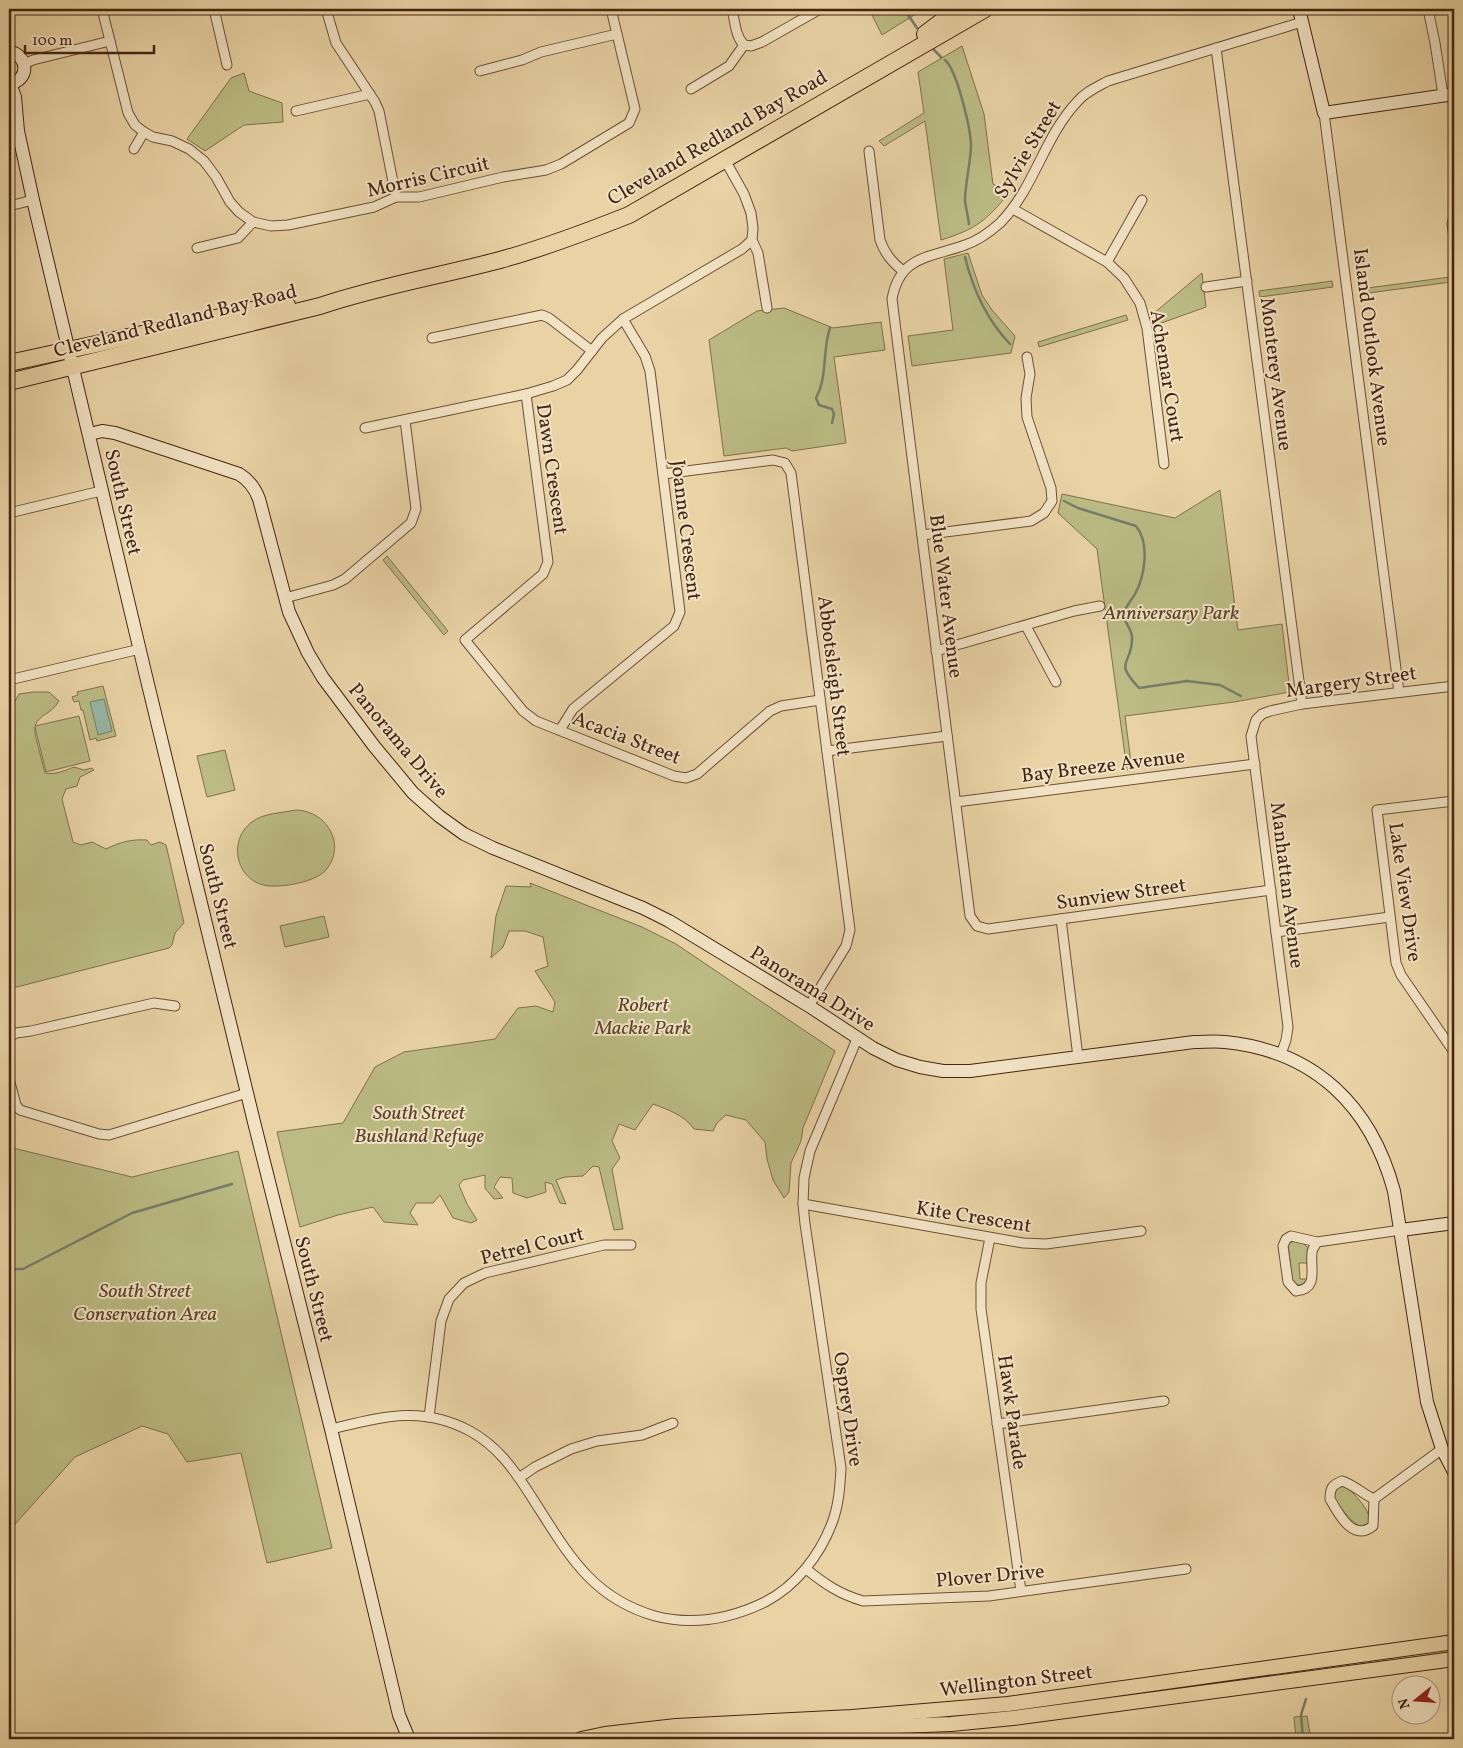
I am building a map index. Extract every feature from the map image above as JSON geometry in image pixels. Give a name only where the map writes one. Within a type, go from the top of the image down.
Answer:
[{"type":"highway","points":[[960,9],[964,13],[968,13],[976,9]]},
{"type":"highway","name":"Cleveland Redland Bay Road","points":[[871,74],[960,9]]},
{"type":"highway","name":"Cleveland Redland Bay Road","points":[[9,382],[500,260],[572,237],[629,215],[985,9]]},
{"type":"highway","name":"Cleveland Redland Bay Road","points":[[9,363],[262,308],[351,296]]},
{"type":"main road","name":"Wellington Street","points":[[581,1739],[605,1734],[676,1726],[852,1717],[1008,1704],[1454,1642]]},
{"type":"main road","name":"Wellington Street","points":[[677,1739],[835,1728],[951,1724],[1013,1718],[1454,1659]]},
{"type":"street","points":[[102,9],[128,113],[135,125],[144,132],[189,149],[204,161],[216,177],[230,202],[239,212],[253,222],[238,238],[197,248]]},
{"type":"street","points":[[214,9],[226,65]]},
{"type":"street","points":[[326,9],[336,43],[379,111],[396,197]]},
{"type":"street","name":"Morris Circuit","points":[[253,222],[271,226],[288,225],[374,207],[396,197],[419,197],[503,177],[546,170],[560,164],[629,123],[635,109],[612,9]]},
{"type":"street","points":[[732,9],[740,41],[744,45],[752,46],[762,42],[806,12],[820,9]]},
{"type":"street","name":"Island Outlook Avenue","points":[[1300,9],[1324,113],[1399,692]]},
{"type":"street","points":[[1324,113],[1448,94],[1428,9]]},
{"type":"street","name":"Sylvie Street","points":[[903,271],[920,258],[966,245],[984,236],[998,224],[1013,209],[1066,114],[1078,100],[1091,90],[1108,81],[1302,22]]},
{"type":"street","points":[[480,71],[522,60],[541,52],[617,34]]},
{"type":"street","points":[[9,51],[16,53],[24,64],[32,60],[110,41]]},
{"type":"street","points":[[691,89],[729,66],[744,45]]},
{"type":"street","name":"Monterey Avenue","points":[[1216,48],[1302,704]]},
{"type":"street","name":"South Street","points":[[24,64],[23,75],[19,80],[9,84],[16,103],[18,131],[33,200],[247,1093],[331,1429],[399,1715],[409,1739]]},
{"type":"street","points":[[296,111],[370,94]]},
{"type":"street","points":[[134,149],[144,132]]},
{"type":"street","points":[[869,151],[880,240],[892,262],[903,271]]},
{"type":"street","points":[[725,160],[744,194],[751,213],[752,240],[758,253],[767,308]]},
{"type":"street","points":[[9,206],[33,200]]},
{"type":"street","points":[[1107,262],[1142,200]]},
{"type":"street","name":"Achemar Court","points":[[1013,209],[1107,262],[1124,278],[1140,303],[1145,320],[1164,464]]},
{"type":"street","points":[[1454,216],[1452,224],[1454,237]]},
{"type":"street","name":"Dawn Crescent","points":[[465,640],[543,574],[548,562],[526,394],[567,380],[602,338],[623,319],[742,248],[752,240]]},
{"type":"street","name":"Blue Water Avenue","points":[[903,271],[894,285],[892,299],[970,916],[977,926]]},
{"type":"street","points":[[1206,287],[1247,281]]},
{"type":"street","points":[[432,338],[542,315],[549,318],[592,350]]},
{"type":"street","name":"Joanne Crescent","points":[[560,730],[573,709],[674,626],[680,612],[650,371],[645,356],[623,319]]},
{"type":"street","points":[[922,535],[1030,522],[1044,513],[1052,501],[1051,488],[1027,417],[1026,398],[1030,374],[1027,357]]},
{"type":"street","points":[[365,428],[526,394]]},
{"type":"street","points":[[285,598],[333,585],[345,579],[411,523],[416,509],[405,420]]},
{"type":"street","name":"Panorama Drive","points":[[90,434],[102,431],[114,433],[245,478],[252,484],[259,498],[294,626],[323,678],[374,746],[414,793],[439,816],[464,834],[493,848],[643,908],[669,921],[809,1006],[857,1039],[897,1060],[920,1067],[943,1071],[970,1071],[1194,1042],[1224,1042],[1257,1047],[1281,1054],[1306,1066],[1331,1084],[1353,1106],[1369,1129],[1388,1167],[1401,1230],[1427,1402],[1442,1449],[1454,1472]]},
{"type":"street","name":"Abbotsleigh Street","points":[[663,474],[773,460],[785,463],[792,473],[850,930],[846,946],[809,1006]]},
{"type":"street","points":[[9,513],[102,491]]},
{"type":"street","points":[[936,651],[1100,606]]},
{"type":"street","points":[[1026,626],[1056,682]]},
{"type":"street","name":"Acacia Street","points":[[465,640],[523,711],[536,721],[674,776],[686,778],[697,774],[770,711],[781,706],[820,700]]},
{"type":"street","points":[[9,680],[140,650]]},
{"type":"street","name":"Margery Street","points":[[1256,720],[1262,714],[1270,711],[1302,704],[1454,686]]},
{"type":"street","name":"Manhattan Avenue","points":[[1256,720],[1252,736],[1288,1027],[1281,1054]]},
{"type":"street","points":[[827,751],[947,736]]},
{"type":"street","name":"Bay Breeze Avenue","points":[[956,802],[1255,764]]},
{"type":"street","name":"Lake View Drive","points":[[1454,801],[1376,810],[1396,963],[1401,975],[1454,1052]]},
{"type":"street","name":"Sunview Street","points":[[977,926],[988,929],[1271,890]]},
{"type":"street","points":[[1276,932],[1390,917]]},
{"type":"street","points":[[1060,919],[1078,1057]]},
{"type":"street","points":[[9,1037],[16,1033],[154,1003],[175,1006]]},
{"type":"street","name":"Osprey Drive","points":[[331,1429],[384,1416],[406,1414],[449,1422],[470,1431],[491,1444],[507,1461],[578,1567],[594,1584],[614,1600],[640,1612],[668,1620],[695,1621],[722,1618],[747,1610],[771,1598],[792,1583],[806,1568],[822,1545],[833,1523],[839,1496],[841,1468],[803,1204],[804,1178],[810,1152],[857,1039]]},
{"type":"street","points":[[9,1079],[16,1105],[20,1110],[61,1124],[108,1135],[247,1093]]},
{"type":"street","name":"Kite Crescent","points":[[803,1204],[1023,1243],[1046,1244],[1140,1231]]},
{"type":"street","points":[[1317,1242],[1312,1250],[1312,1280],[1304,1290],[1296,1291],[1288,1282],[1284,1246],[1286,1239],[1291,1236],[1317,1242],[1454,1223]]},
{"type":"street","name":"Hawk Parade","points":[[990,1238],[981,1283],[981,1309],[1021,1591]]},
{"type":"street","name":"Petrel Court","points":[[429,1417],[441,1321],[449,1299],[464,1283],[485,1274],[604,1245],[631,1245]]},
{"type":"street","points":[[997,1424],[1164,1401]]},
{"type":"street","points":[[519,1478],[535,1467],[571,1449],[597,1441],[642,1435],[673,1423]]},
{"type":"street","points":[[1374,1499],[1442,1449]]},
{"type":"street","points":[[1342,1481],[1349,1483],[1364,1495],[1374,1499],[1373,1526],[1366,1531],[1357,1532],[1351,1528],[1333,1505],[1330,1499],[1330,1490],[1334,1484],[1342,1481]]},
{"type":"street","name":"Plover Drive","points":[[806,1568],[833,1590],[862,1601],[989,1596],[1186,1569]]},
{"type":"street","name":"South Street","points":[[399,1715],[399,1739]]},
{"type":"green space","points":[[869,9],[924,9],[882,35]]},
{"type":"green space","points":[[962,46],[984,114],[993,184],[1009,193],[994,211],[972,228],[941,240],[925,121],[884,146],[879,141],[924,113],[918,72]]},
{"type":"green space","points":[[244,73],[249,91],[282,103],[283,122],[244,125],[205,151],[187,139],[231,78]]},
{"type":"green space","points":[[968,253],[982,295],[992,310],[1015,336],[1011,353],[912,366],[908,336],[953,330],[944,259]]},
{"type":"green space","points":[[1202,273],[1206,307],[1156,325],[1154,313]]},
{"type":"green space","points":[[1450,277],[1451,282],[1361,294],[1360,289]]},
{"type":"green space","points":[[1332,281],[1333,287],[1260,297],[1259,291]]},
{"type":"green space","points":[[784,308],[833,328],[881,322],[885,350],[834,357],[846,443],[792,451],[786,448],[724,456],[709,340],[757,311]]},
{"type":"green space","points":[[1126,315],[1128,320],[1039,347],[1038,342]]},
{"type":"green space","name":"Anniversary Park","points":[[1220,490],[1238,630],[1282,624],[1290,692],[1234,702],[1125,716],[1132,770],[1127,770],[1097,549],[1058,513],[1062,494],[1175,518]]},
{"type":"green space","points":[[387,556],[448,631],[444,635],[383,560]]},
{"type":"green space","points":[[103,686],[116,736],[97,741],[96,738],[90,740],[83,710],[81,710],[79,701],[74,702],[72,697],[78,695],[77,692]]},
{"type":"green space","points":[[49,692],[59,701],[56,706],[40,718],[35,726],[79,716],[90,761],[46,772],[35,727],[45,773],[56,773],[74,767],[84,770],[92,768],[94,770],[80,777],[77,786],[66,789],[62,799],[73,842],[81,845],[92,842],[106,849],[136,840],[147,840],[151,845],[160,842],[166,845],[184,923],[175,933],[172,945],[169,948],[9,989],[9,768],[12,751],[9,740],[9,712],[19,694]]},
{"type":"green space","points":[[225,750],[235,790],[207,797],[197,756]]},
{"type":"green space","points":[[296,810],[307,812],[325,823],[331,832],[334,842],[331,862],[319,876],[291,885],[270,886],[250,878],[243,870],[239,860],[239,840],[244,830],[256,819]]},
{"type":"green space","points":[[530,883],[642,927],[676,944],[835,1051],[803,1128],[801,1141],[791,1163],[789,1192],[784,1198],[773,1180],[767,1159],[765,1142],[746,1120],[726,1115],[717,1123],[713,1131],[694,1129],[681,1117],[653,1104],[635,1130],[619,1124],[612,1141],[620,1158],[612,1169],[623,1229],[614,1230],[599,1167],[593,1166],[583,1176],[565,1177],[556,1180],[566,1204],[560,1203],[552,1184],[545,1182],[546,1192],[527,1198],[513,1193],[512,1178],[500,1177],[494,1187],[503,1198],[494,1199],[485,1188],[485,1175],[463,1180],[459,1185],[467,1204],[477,1220],[471,1223],[453,1218],[440,1195],[433,1203],[416,1203],[410,1213],[418,1225],[384,1222],[373,1207],[338,1215],[300,1227],[277,1132],[343,1123],[375,1067],[404,1052],[495,1039],[518,1008],[536,1006],[553,1012],[555,1002],[535,971],[548,966],[543,937],[525,931],[509,931],[503,947],[491,958],[496,916],[506,886],[531,887]]},
{"type":"green space","points":[[324,916],[329,937],[285,947],[280,926]]},
{"type":"green space","name":"South Street Conservation Area","points":[[9,1147],[132,1177],[238,1151],[332,1548],[267,1563],[241,1453],[187,1462],[168,1434],[142,1426],[75,1457],[9,1531]]},
{"type":"green space","points":[[1294,1241],[1303,1243],[1308,1248],[1308,1263],[1299,1263],[1300,1279],[1309,1279],[1302,1285],[1295,1285],[1292,1279],[1288,1244]]},
{"type":"green space","points":[[1346,1486],[1367,1511],[1370,1521],[1364,1527],[1351,1520],[1333,1497],[1337,1489]]},
{"type":"green space","points":[[1307,1716],[1311,1739],[1296,1739],[1294,1717]]},
{"type":"shaded area","points":[[104,699],[112,731],[98,735],[90,702]]},
{"type":"waterway","points":[[904,9],[917,28]]},
{"type":"waterway","points":[[933,49],[941,57]]},
{"type":"waterway","points":[[945,60],[950,66],[958,86],[970,136],[971,151],[965,201],[969,224]]},
{"type":"waterway","points":[[965,257],[981,304],[1010,344]]},
{"type":"waterway","points":[[830,328],[826,346],[824,372],[816,398],[819,405],[832,409],[834,414],[832,423]]},
{"type":"waterway","points":[[1064,501],[1078,508],[1136,526],[1140,533],[1144,550],[1143,569],[1135,594],[1123,615],[1132,637],[1130,653],[1125,667],[1131,679],[1139,688],[1187,681],[1220,685],[1241,696]]},
{"type":"waterway","points":[[9,1269],[23,1269],[132,1213],[232,1184]]},
{"type":"waterway","points":[[1303,1739],[1301,1715],[1306,1699]]},
{"type":"park label","name":"Robert Mackie Park","points":[[643,1016]]},
{"type":"park label","name":"South Street Bushland Refuge","points":[[419,1124]]}]
